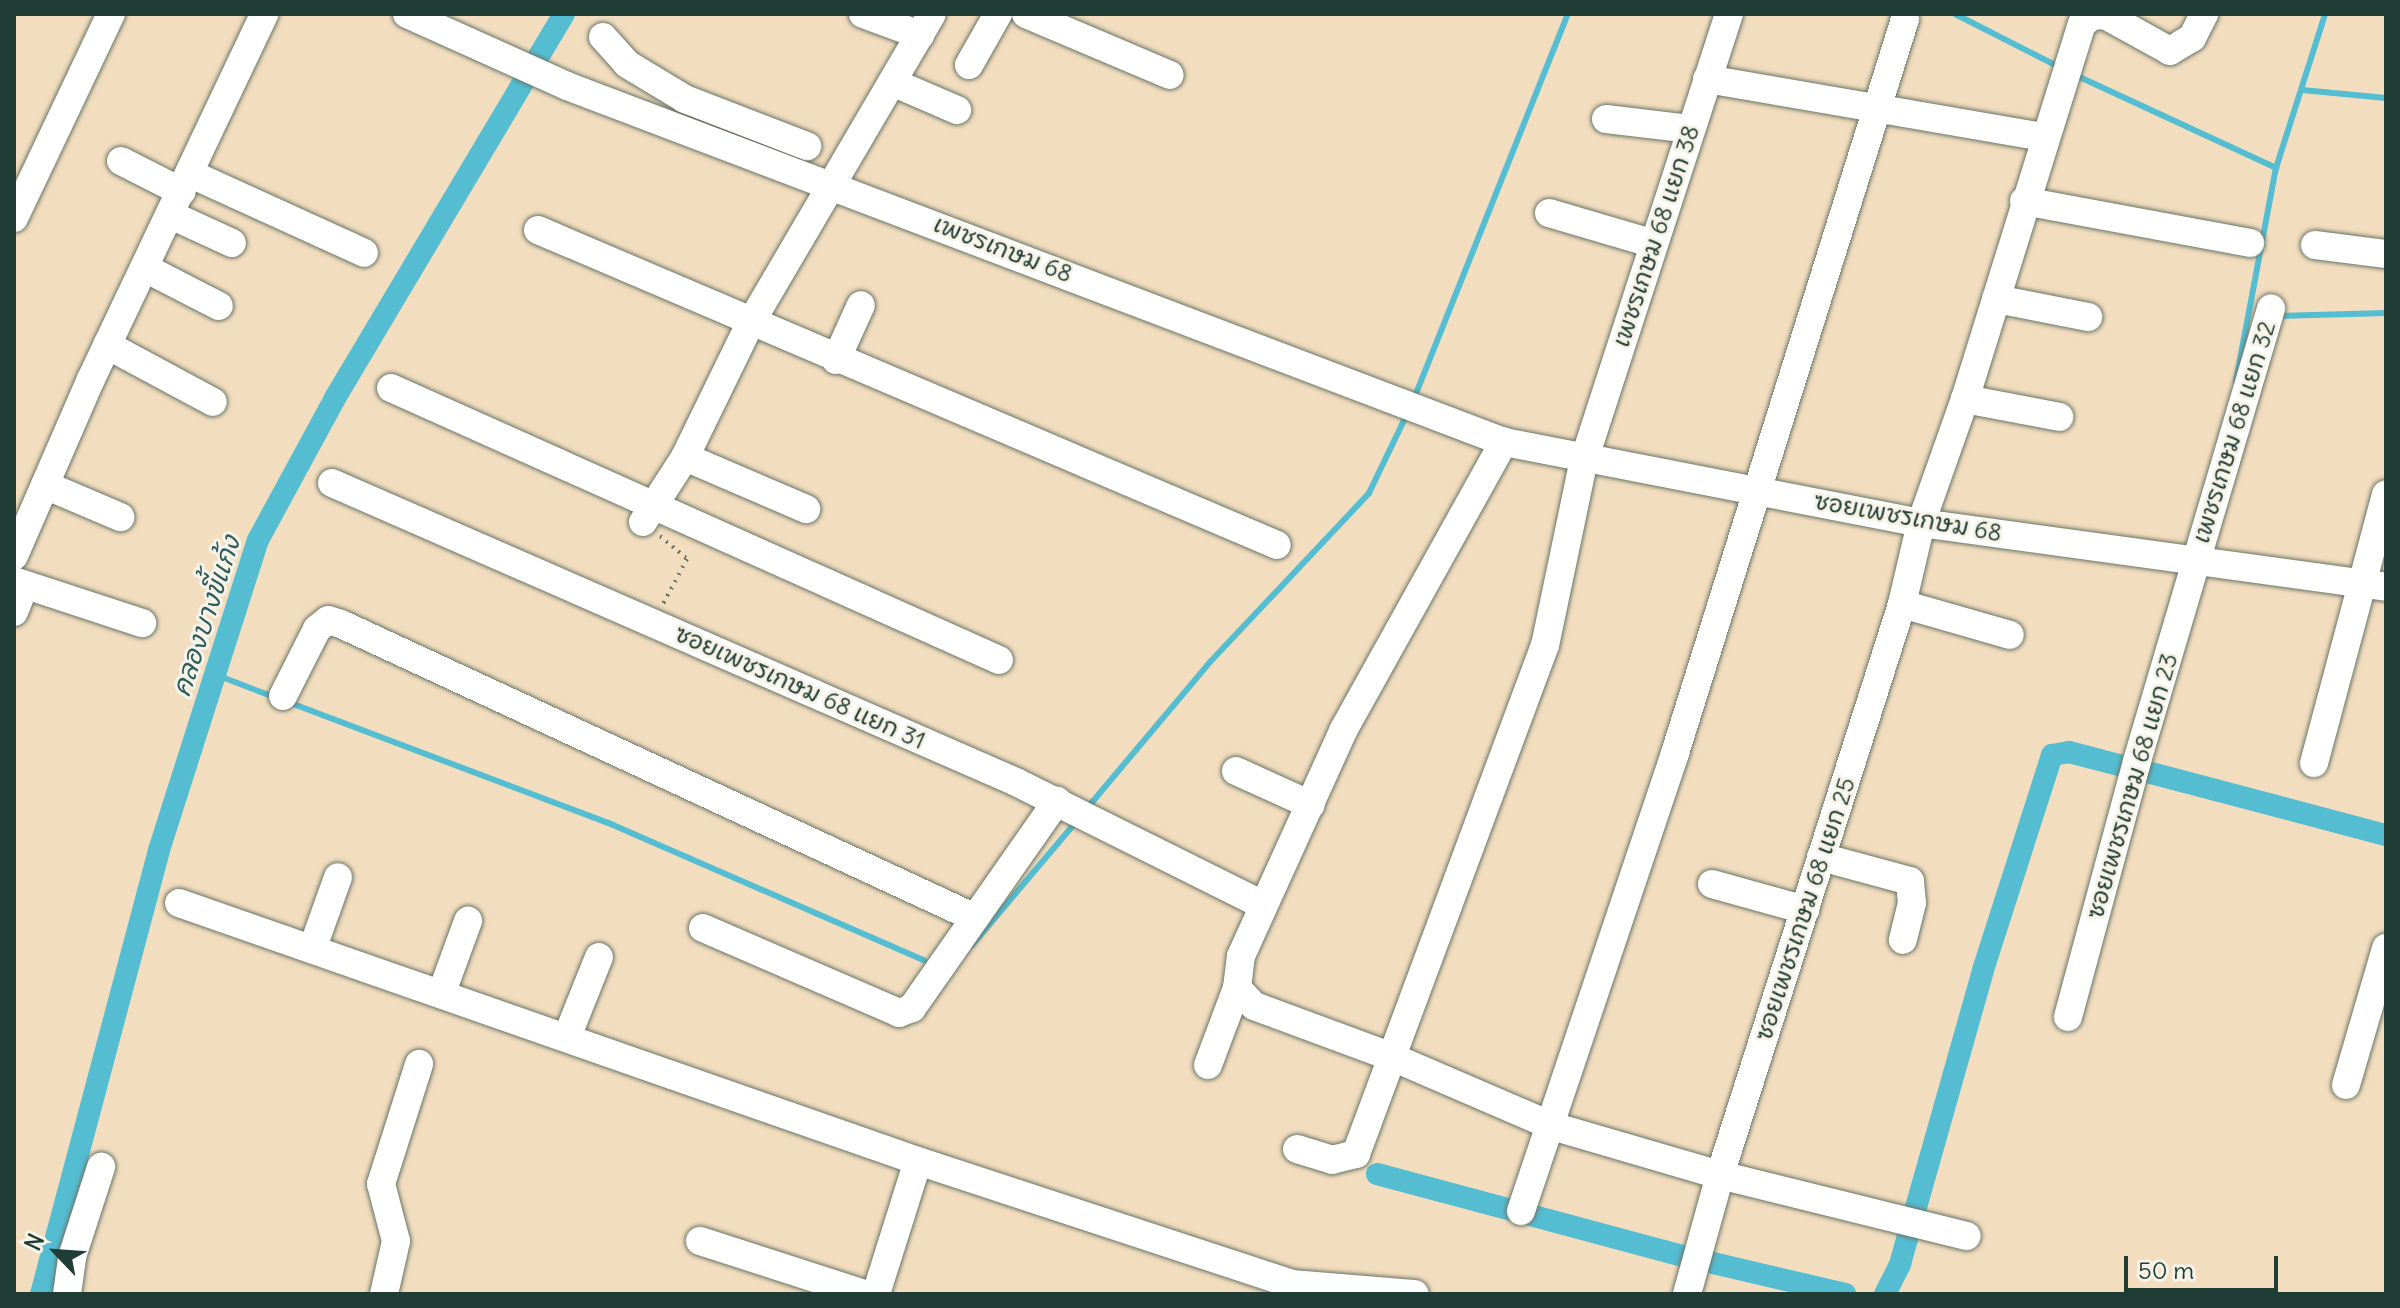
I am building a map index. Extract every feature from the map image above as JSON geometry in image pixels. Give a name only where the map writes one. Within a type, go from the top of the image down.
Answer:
[{"type":"street","points":[[14,218],[26,166],[111,14]]},
{"type":"street","points":[[14,556],[107,345],[264,14]]},
{"type":"street","name":"เพชรเกษม 68","points":[[407,14],[567,86],[678,112],[831,183],[1437,415]]},
{"type":"street","points":[[648,512],[685,457],[750,324],[926,24],[863,14]]},
{"type":"street","points":[[969,65],[998,14]]},
{"type":"street","points":[[1026,14],[1170,75]]},
{"type":"street","name":"เพชรเกษม 68 แยก 38","points":[[1297,1149],[1332,1160],[1356,1154],[1545,645],[1584,459],[1729,14]]},
{"type":"street","name":"ซอยเพชรเกษม 68 แยก 25","points":[[1687,1294],[1720,1175],[1902,604],[1921,523],[1965,399],[2043,137],[2082,24],[2092,16],[2105,15],[2170,51],[2192,38],[2204,14]]},
{"type":"street","points":[[1521,1211],[1552,1126],[1708,651],[1754,489],[1905,19]]},
{"type":"street","points":[[603,37],[678,112],[807,146]]},
{"type":"street","points":[[1707,79],[1878,106],[2043,137]]},
{"type":"street","points":[[892,82],[957,110]]},
{"type":"street","points":[[1606,119],[1691,129]]},
{"type":"street","points":[[121,161],[181,194],[364,253]]},
{"type":"street","points":[[181,194],[232,243]]},
{"type":"street","points":[[2024,201],[2250,243]]},
{"type":"street","points":[[1549,213],[1654,244]]},
{"type":"street","points":[[538,230],[750,324],[1277,545]]},
{"type":"street","points":[[2315,245],[2386,254]]},
{"type":"street","points":[[145,268],[219,306]]},
{"type":"street","points":[[1996,299],[2088,317]]},
{"type":"street","points":[[836,360],[861,305]]},
{"type":"street","name":"เพชรเกษม 68 แยก 32","points":[[2197,557],[2271,308]]},
{"type":"street","points":[[107,345],[213,402]]},
{"type":"street","points":[[391,388],[648,512],[999,660]]},
{"type":"street","points":[[1965,399],[2059,417]]},
{"type":"street","name":"ซอยเพชรเกษม 68","points":[[1437,415],[1504,442],[1921,523],[2197,557],[2374,584]]},
{"type":"street","points":[[1208,1065],[1237,988],[1241,956],[1344,729],[1504,442]]},
{"type":"street","points":[[685,457],[806,509]]},
{"type":"street","name":"ซอยเพชรเกษม 68 แยก 31","points":[[332,483],[1057,801],[1263,905]]},
{"type":"street","points":[[45,485],[120,517]]},
{"type":"street","points":[[2314,763],[2374,584],[2386,495]]},
{"type":"street","name":"ซอยเพชรเกษม 68 แยก 23","points":[[2068,1017],[2197,557]]},
{"type":"street","points":[[14,612],[20,583],[142,623]]},
{"type":"street","points":[[1902,604],[2010,635]]},
{"type":"street","points":[[283,696],[317,629],[328,620],[341,624],[973,917]]},
{"type":"street","points":[[1236,771],[1311,805]]},
{"type":"street","points":[[703,928],[899,1013],[912,1008],[1057,801]]},
{"type":"street","points":[[1821,857],[1910,881],[1912,903],[1903,940]]},
{"type":"street","points":[[313,947],[338,877]]},
{"type":"street","points":[[1712,884],[1805,910]]},
{"type":"street","points":[[179,903],[442,992],[918,1161],[1293,1284],[1415,1294]]},
{"type":"street","points":[[442,992],[468,921]]},
{"type":"street","points":[[2346,1085],[2386,948]]},
{"type":"street","points":[[567,1037],[599,957]]},
{"type":"street","points":[[1237,988],[1254,1006],[1392,1057],[1552,1126],[1720,1175],[1967,1236]]},
{"type":"street","points":[[384,1294],[396,1241],[381,1184],[419,1064]]},
{"type":"street","points":[[876,1294],[918,1161]]},
{"type":"street","points":[[67,1294],[72,1257],[101,1167]]},
{"type":"street","points":[[700,1241],[864,1294]]},
{"type":"path","points":[[648,512],[687,559],[653,622]]},
{"type":"waterway","name":"คลองบางขี้แก้ง","points":[[41,1294],[159,850],[258,540],[335,398],[564,14]]},
{"type":"waterway","points":[[1413,401],[1568,14]]},
{"type":"waterway","points":[[1955,14],[2059,67]]},
{"type":"waterway","points":[[2236,381],[2276,168],[2325,14]]},
{"type":"waterway","points":[[2073,74],[2276,168]]},
{"type":"waterway","points":[[2302,90],[2386,98]]},
{"type":"waterway","points":[[2278,316],[2386,313]]},
{"type":"waterway","points":[[1088,807],[1210,662],[1369,493],[1407,414]]},
{"type":"waterway","points":[[214,674],[274,697]]},
{"type":"waterway","points":[[288,702],[613,825],[924,960]]},
{"type":"waterway","points":[[1885,1294],[1900,1264],[1983,970],[2052,755],[2069,752],[2119,765]]},
{"type":"waterway","points":[[2151,773],[2386,835]]},
{"type":"waterway","points":[[972,945],[1076,822]]},
{"type":"waterway","points":[[1377,1174],[1680,1255]]},
{"type":"waterway","points":[[1713,1263],[1845,1294]]}]
